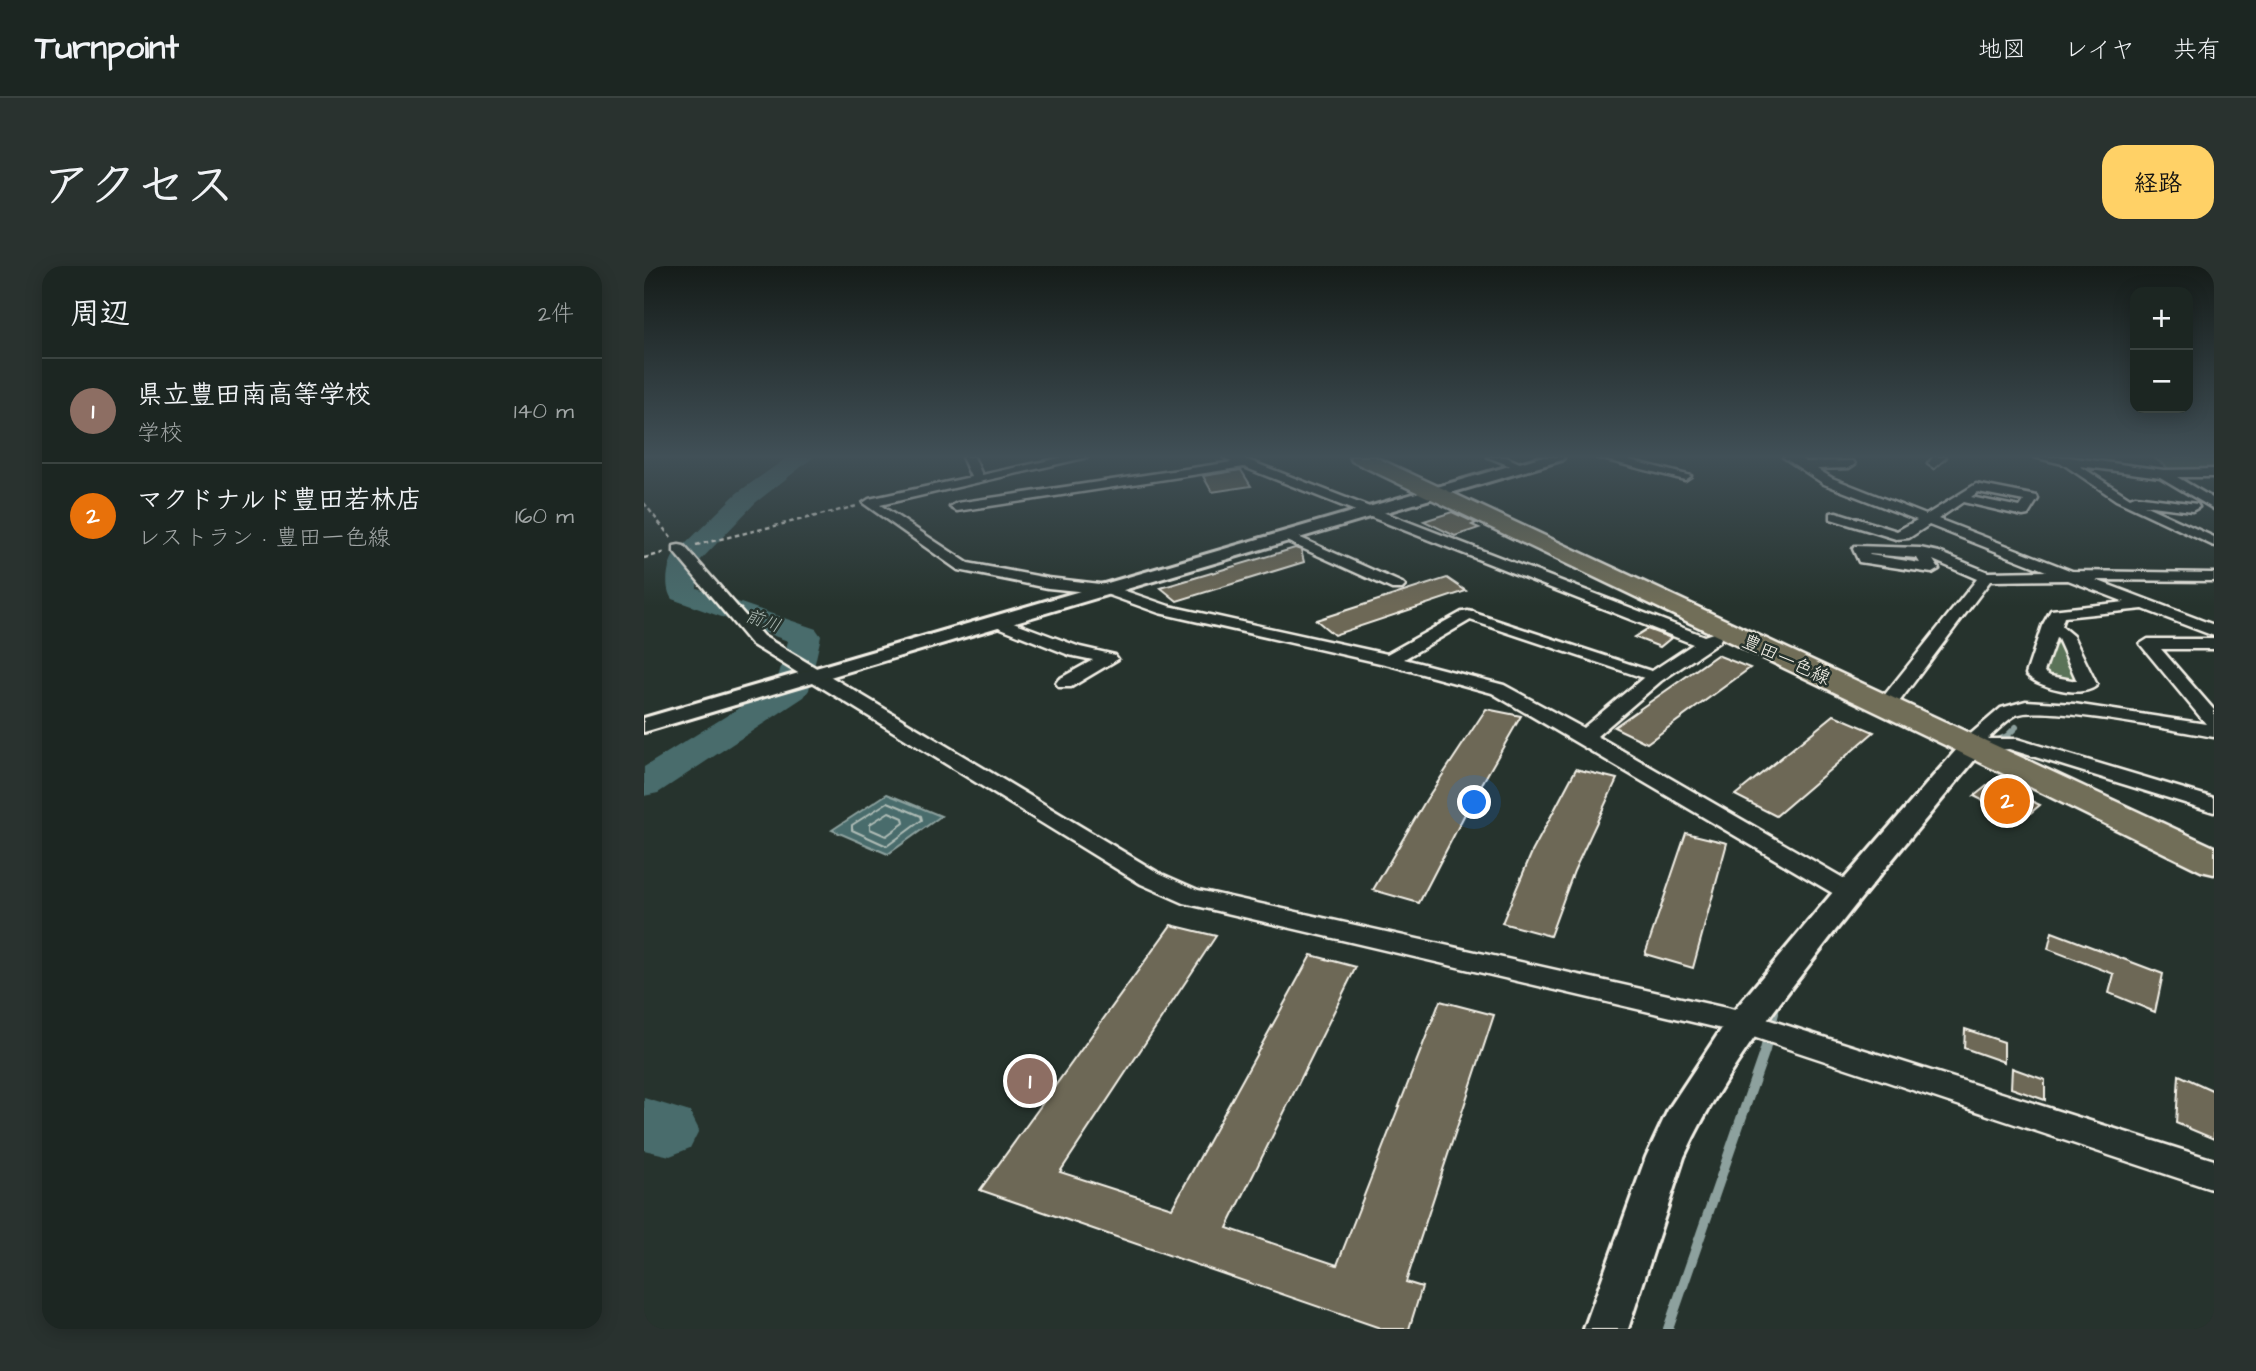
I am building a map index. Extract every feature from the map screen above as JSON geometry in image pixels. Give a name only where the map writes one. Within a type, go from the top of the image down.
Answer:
[{"type":"main road","name":"豊田一色線","points":[[1461,507],[1715,636],[1886,706],[2214,862]]},
{"type":"street","points":[[874,507],[963,567],[1048,583],[1108,590],[1165,610],[1389,660],[1498,689],[1849,892]]},
{"type":"street","points":[[1361,507],[1715,636]]},
{"type":"street","points":[[644,724],[1108,590],[1382,507]]},
{"type":"street","points":[[1894,507],[2214,631]]},
{"type":"street","points":[[1836,516],[1896,535],[1904,535],[1948,507]]},
{"type":"street","points":[[2137,507],[2214,541]]},
{"type":"street","points":[[2182,507],[2192,508]]},
{"type":"street","points":[[1287,536],[1397,586]]},
{"type":"street","points":[[679,549],[757,640],[1149,878],[1192,897],[1249,913],[1744,1023],[2214,1175]]},
{"type":"street","points":[[1920,552],[1943,557],[1986,577],[2214,577]]},
{"type":"street","points":[[1886,706],[1986,577]]},
{"type":"street","points":[[2050,626],[2057,613],[2062,611],[2150,605]]},
{"type":"street","points":[[1389,660],[1468,615],[1656,677]]},
{"type":"street","points":[[997,621],[1075,651],[1109,659],[1065,683]]},
{"type":"street","points":[[1584,737],[1656,677],[1715,636]]},
{"type":"street","points":[[2214,645],[2148,644],[2214,722]]},
{"type":"street","points":[[1606,1329],[1665,1157],[1681,1122],[1744,1023],[1971,745],[2008,712],[2026,707],[2055,708],[2214,731]]},
{"type":"street","points":[[1971,745],[2010,743],[2214,804]]},
{"type":"path","points":[[647,507],[679,549],[854,507]]},
{"type":"green space","points":[[2054,639],[2059,640],[2079,681],[2054,680],[2043,672]]},
{"type":"water","points":[[887,794],[941,816],[888,854],[832,830]]},
{"type":"building","points":[[1452,512],[1476,523],[1472,525],[1479,528],[1455,536],[1424,521]]},
{"type":"building","points":[[1295,548],[1301,550],[1304,562],[1177,601],[1161,588]]},
{"type":"building","points":[[1447,578],[1466,591],[1334,635],[1316,620]]},
{"type":"building","points":[[1647,629],[1671,638],[1660,647],[1634,637]]},
{"type":"building","points":[[1717,655],[1750,668],[1647,743],[1614,727]]},
{"type":"building","points":[[1486,709],[1521,716],[1467,810],[1419,903],[1373,890],[1426,800]]},
{"type":"building","points":[[1834,715],[1874,732],[1776,816],[1735,795]]},
{"type":"building","points":[[1576,769],[1617,779],[1574,871],[1550,936],[1502,923],[1532,852]]},
{"type":"building","points":[[1992,782],[2040,805],[2022,820],[1974,796]]},
{"type":"building","points":[[1686,833],[1727,843],[1693,968],[1645,954]]},
{"type":"building","points":[[1171,925],[1216,936],[1060,1172],[1172,1208],[1311,955],[1356,967],[1227,1228],[1337,1265],[1440,1001],[1494,1015],[1406,1282],[1422,1287],[1409,1329],[1383,1329],[980,1190]]},
{"type":"building","points":[[2052,932],[2163,974],[2155,1012],[2109,993],[2114,974],[2048,949]]},
{"type":"building","points":[[1965,1029],[2004,1042],[2004,1062],[1964,1048]]},
{"type":"building","points":[[2012,1068],[2045,1080],[2045,1100],[2011,1088]]},
{"type":"building","points":[[2179,1075],[2214,1091],[2214,1139],[2176,1123]]},
{"type":"waterway","name":"前川","points":[[644,784],[792,690],[805,636],[682,593],[684,561],[738,507]]},
{"type":"waterway","points":[[1994,742],[2007,736],[2016,727]]},
{"type":"waterway","points":[[1774,1015],[1777,1002]]},
{"type":"waterway","points":[[1668,1329],[1765,1050],[1774,1013]]},
{"type":"waterway","name":"前川","points":[[644,1124],[670,1130]]},
{"type":"place","name":"マクドナルド豊田若林店","points":[[2007,801]]},
{"type":"place","name":"県立豊田南高等学校","points":[[1030,1081]]}]
